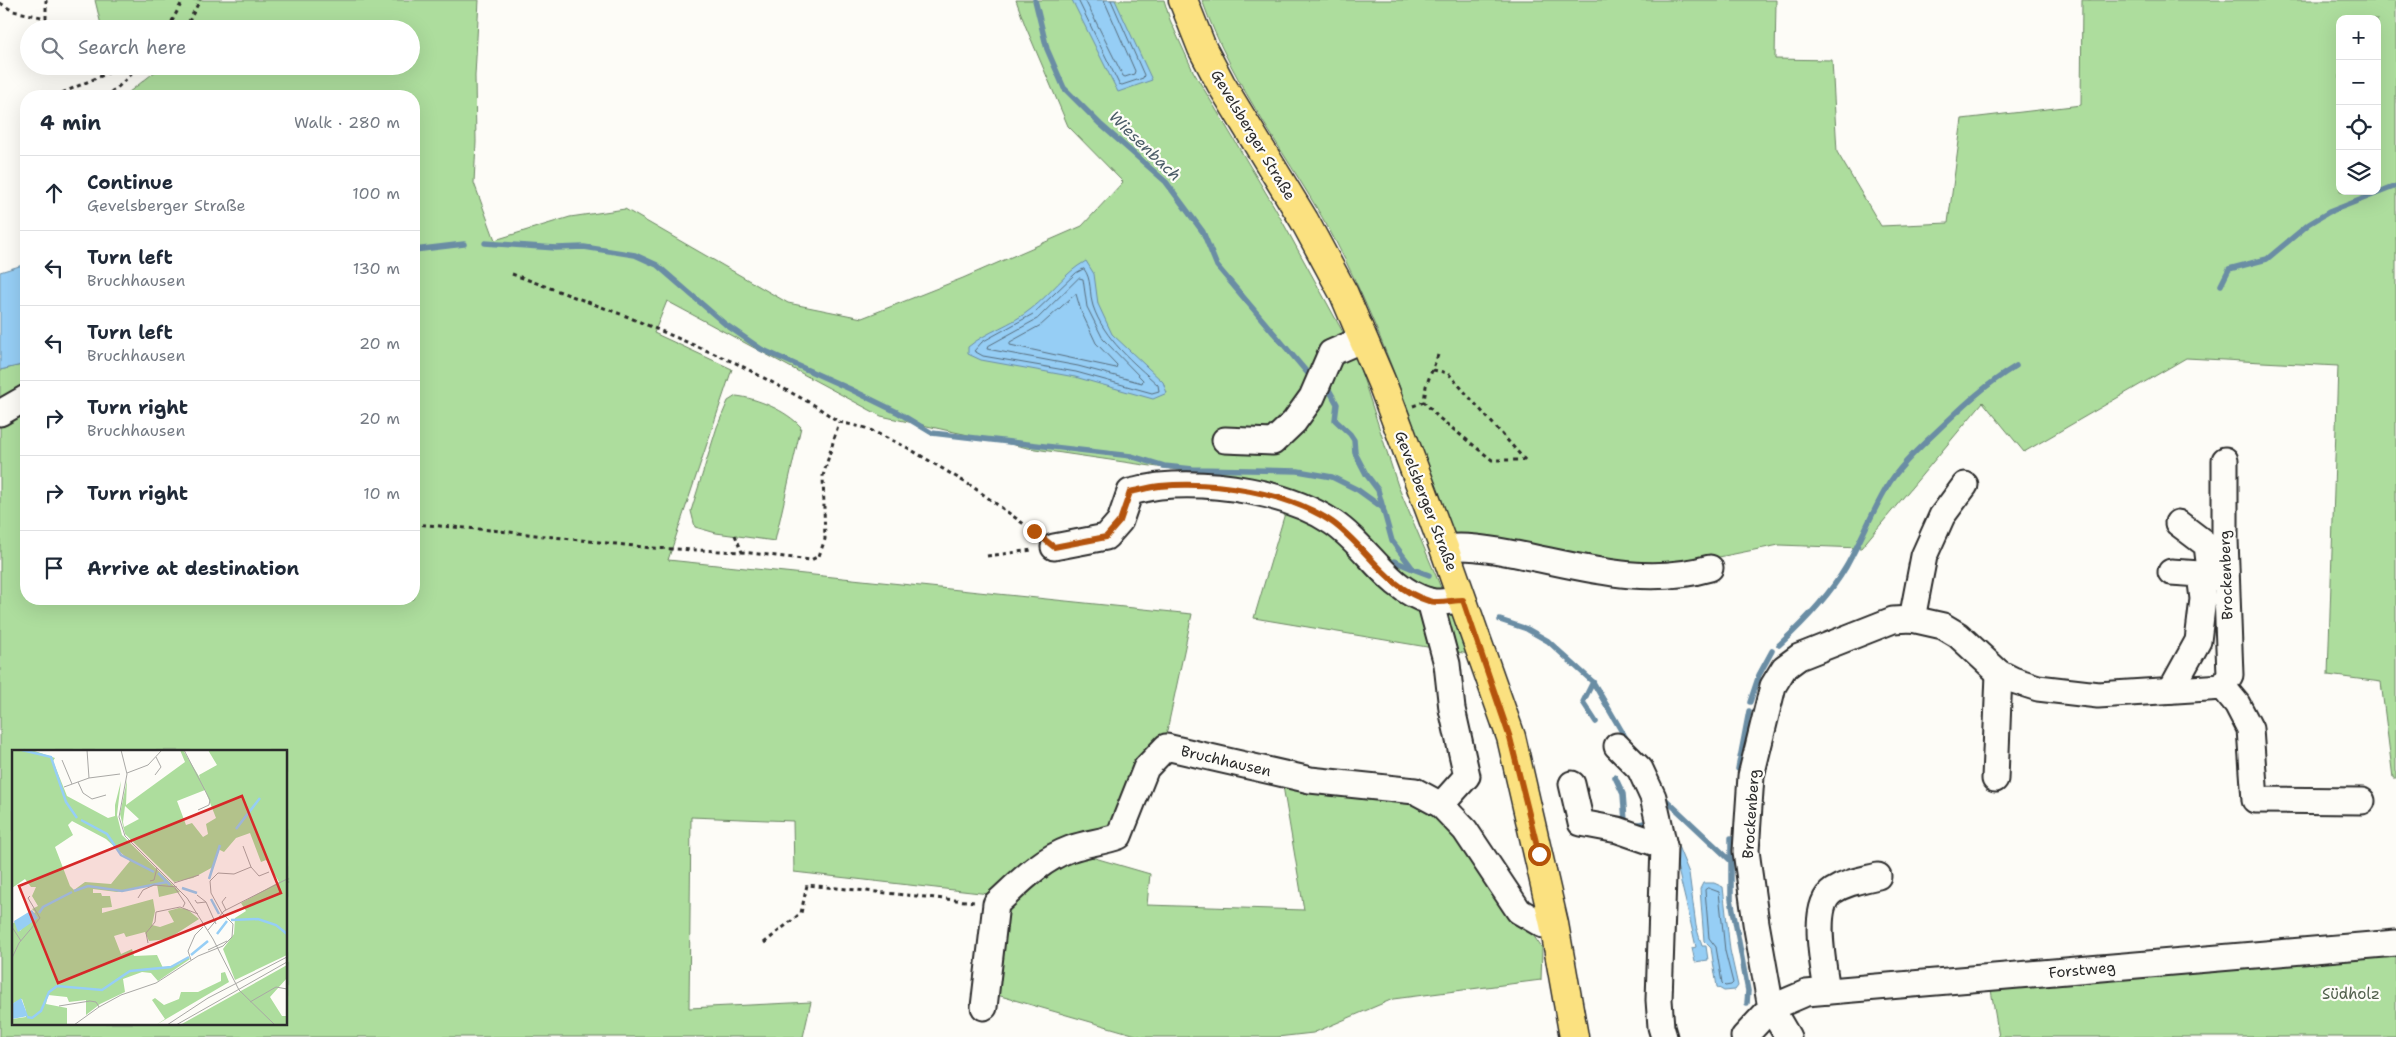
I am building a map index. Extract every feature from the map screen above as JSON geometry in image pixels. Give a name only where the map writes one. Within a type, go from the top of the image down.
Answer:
[{"type":"main road","name":"Gevelsberger Straße","points":[[1183,0],[1202,48],[1221,84],[1324,255],[1363,339],[1444,548],[1510,738],[1554,924],[1574,1037]]},
{"type":"street","points":[[1225,440],[1274,442],[1294,422],[1312,397],[1331,353],[1363,339]]},
{"type":"street","points":[[0,413],[20,401]]},
{"type":"street","name":"Brockenberg","points":[[1788,1037],[1771,1008],[1746,851],[1751,776],[1773,686],[1784,668],[1799,656],[1892,620],[1912,619],[1944,626],[1958,635],[1999,673],[2013,680],[2038,688],[2098,695],[2217,688],[2230,675],[2225,539],[2225,460]]},
{"type":"street","points":[[1912,619],[1924,556],[1942,516],[1964,485]]},
{"type":"street","points":[[1054,547],[1106,537],[1120,521],[1130,492],[1159,486],[1198,486],[1247,491],[1303,505],[1334,523],[1401,588],[1430,601],[1463,600]]},
{"type":"street","name":"Brockenberg","points":[[2178,523],[2207,545],[2210,562],[2217,688]]},
{"type":"street","points":[[1444,548],[1482,548],[1638,577],[1690,574],[1710,568]]},
{"type":"street","name":"Brockenberg","points":[[2171,572],[2200,574],[2203,599],[2198,641],[2171,690]]},
{"type":"street","points":[[1430,601],[1447,664],[1452,709],[1467,776],[1441,805]]},
{"type":"street","points":[[1995,779],[1999,673]]},
{"type":"street","points":[[2217,688],[2237,704],[2250,729],[2255,800],[2362,802]]},
{"type":"street","points":[[1617,746],[1640,769],[1650,790],[1664,846],[1659,1000],[1660,1027],[1664,1037]]},
{"type":"street","name":"Bruchhausen","points":[[996,904],[1044,861],[1071,849],[1103,842],[1119,836],[1146,768],[1166,748],[1310,780],[1415,791],[1441,805],[1465,830],[1519,911],[1543,925],[1554,924]]},
{"type":"street","points":[[1572,784],[1581,823],[1618,830],[1664,846]]},
{"type":"street","points":[[1827,991],[1820,926],[1823,902],[1832,891],[1854,881],[1878,876]]},
{"type":"street","points":[[984,1007],[996,904]]},
{"type":"street","name":"Forstweg","points":[[1771,1008],[1806,993],[2396,943]]},
{"type":"street","points":[[1744,1037],[1771,1008]]},
{"type":"path","points":[[0,3],[13,11],[46,18],[46,0]]},
{"type":"path","points":[[173,20],[183,0]]},
{"type":"path","points":[[190,20],[200,0]]},
{"type":"path","points":[[69,90],[103,75]]},
{"type":"path","points":[[114,90],[131,75]]},
{"type":"path","points":[[512,274],[626,316],[738,364],[814,405],[838,422],[866,428],[908,448],[973,487],[1054,547]]},
{"type":"path","points":[[1432,370],[1448,373],[1525,460],[1512,462],[1492,460],[1438,417],[1424,402],[1426,386],[1432,370],[1438,355]]},
{"type":"path","points":[[420,524],[491,530],[652,548],[742,552],[810,560],[819,556],[825,539],[823,476],[838,422]]},
{"type":"path","points":[[735,535],[742,552]]},
{"type":"path","points":[[986,556],[1054,547]]},
{"type":"path","points":[[764,943],[801,913],[807,885],[996,904]]},
{"type":"green space","points":[[95,0],[479,0],[475,76],[476,142],[474,183],[495,240],[570,217],[625,209],[788,303],[862,318],[963,278],[1082,226],[1123,182],[1068,126],[1016,0],[1164,0],[1170,20],[1193,71],[1275,208],[1356,356],[1398,486],[1469,654],[1254,618],[1291,493],[1240,479],[1028,448],[881,416],[667,301],[654,333],[732,369],[668,560],[1192,614],[1165,740],[1111,833],[1081,854],[1150,874],[1147,905],[1304,910],[1282,780],[1427,802],[1464,835],[1542,948],[1541,980],[1393,999],[1313,1033],[1277,1037],[1143,1037],[990,993],[998,895],[794,872],[793,821],[691,817],[689,1008],[811,1002],[803,1037],[0,1037],[0,370],[20,365],[20,605],[420,605],[420,90],[132,90],[151,75],[420,75],[420,20],[100,20]]},
{"type":"green space","points":[[1202,0],[1776,0],[1775,59],[1832,60],[1837,152],[1881,226],[1948,223],[1962,119],[2081,105],[2082,0],[2396,0],[2396,778],[2393,778],[2381,682],[2328,675],[2338,366],[2186,358],[2024,452],[1983,402],[1861,548],[1779,545],[1644,572],[1452,538],[1400,387],[1354,278],[1319,212],[1246,94]]},
{"type":"green space","points":[[736,396],[753,399],[771,406],[788,416],[801,427],[775,541],[716,533],[695,527],[691,511],[717,427],[728,401]]},
{"type":"green space","name":"Südholz","points":[[2396,948],[2396,1037],[1999,1037],[1990,984]]},
{"type":"water","points":[[1072,0],[1115,0],[1152,80],[1118,92]]},
{"type":"water","points":[[1086,261],[1094,274],[1098,304],[1112,334],[1163,382],[1167,393],[1153,399],[1075,377],[981,360],[968,354],[968,347],[975,341],[1024,315],[1071,271]]},
{"type":"water","points":[[20,266],[20,365],[0,370],[0,272]]},
{"type":"water","points":[[1666,817],[1689,873],[1696,926],[1702,946],[1706,946],[1708,960],[1695,962],[1692,948],[1696,947]]},
{"type":"water","points":[[1703,883],[1714,883],[1723,887],[1730,950],[1738,986],[1735,990],[1724,991],[1717,987],[1711,948],[1704,941],[1700,889]]},
{"type":"waterway","name":"Wiesenbach","points":[[1035,0],[1047,49],[1064,88],[1100,124],[1166,182],[1203,232],[1217,266],[1310,376]]},
{"type":"waterway","points":[[2221,285],[2229,269],[2267,259],[2309,224],[2329,212],[2396,186]]},
{"type":"waterway","points":[[485,243],[556,248],[584,247],[635,255],[657,265],[725,324],[761,349],[897,412],[932,433],[1131,456],[1164,466],[1193,469],[1298,471],[1332,477],[1358,490],[1383,508]]},
{"type":"waterway","points":[[420,249],[464,244]]},
{"type":"waterway","points":[[1779,645],[1816,608],[1839,578],[1884,492],[1900,468],[1984,388],[2016,366]]},
{"type":"waterway","name":"Wiesenbach","points":[[1327,386],[1337,404],[1335,420],[1354,440],[1355,453],[1366,474],[1378,490],[1392,541],[1413,569],[1429,575]]},
{"type":"waterway","points":[[1394,561],[1413,569]]},
{"type":"waterway","points":[[1500,620],[1527,629],[1548,641],[1593,682],[1628,742]]},
{"type":"waterway","points":[[1750,702],[1759,675],[1772,651]]},
{"type":"waterway","points":[[1593,682],[1583,702],[1596,722]]},
{"type":"waterway","points":[[1738,769],[1749,711]]},
{"type":"waterway","points":[[1615,777],[1623,794],[1625,821],[1631,826],[1644,823]]},
{"type":"waterway","points":[[1662,796],[1730,860]]},
{"type":"waterway","points":[[1731,838],[1731,899],[1748,991],[1747,1003]]},
{"type":"route","points":[[1034,531],[1054,547],[1106,537],[1120,521],[1130,492],[1159,486],[1198,486],[1247,491],[1303,505],[1334,523],[1401,588],[1430,601],[1463,600],[1510,738],[1539,854]]}]
